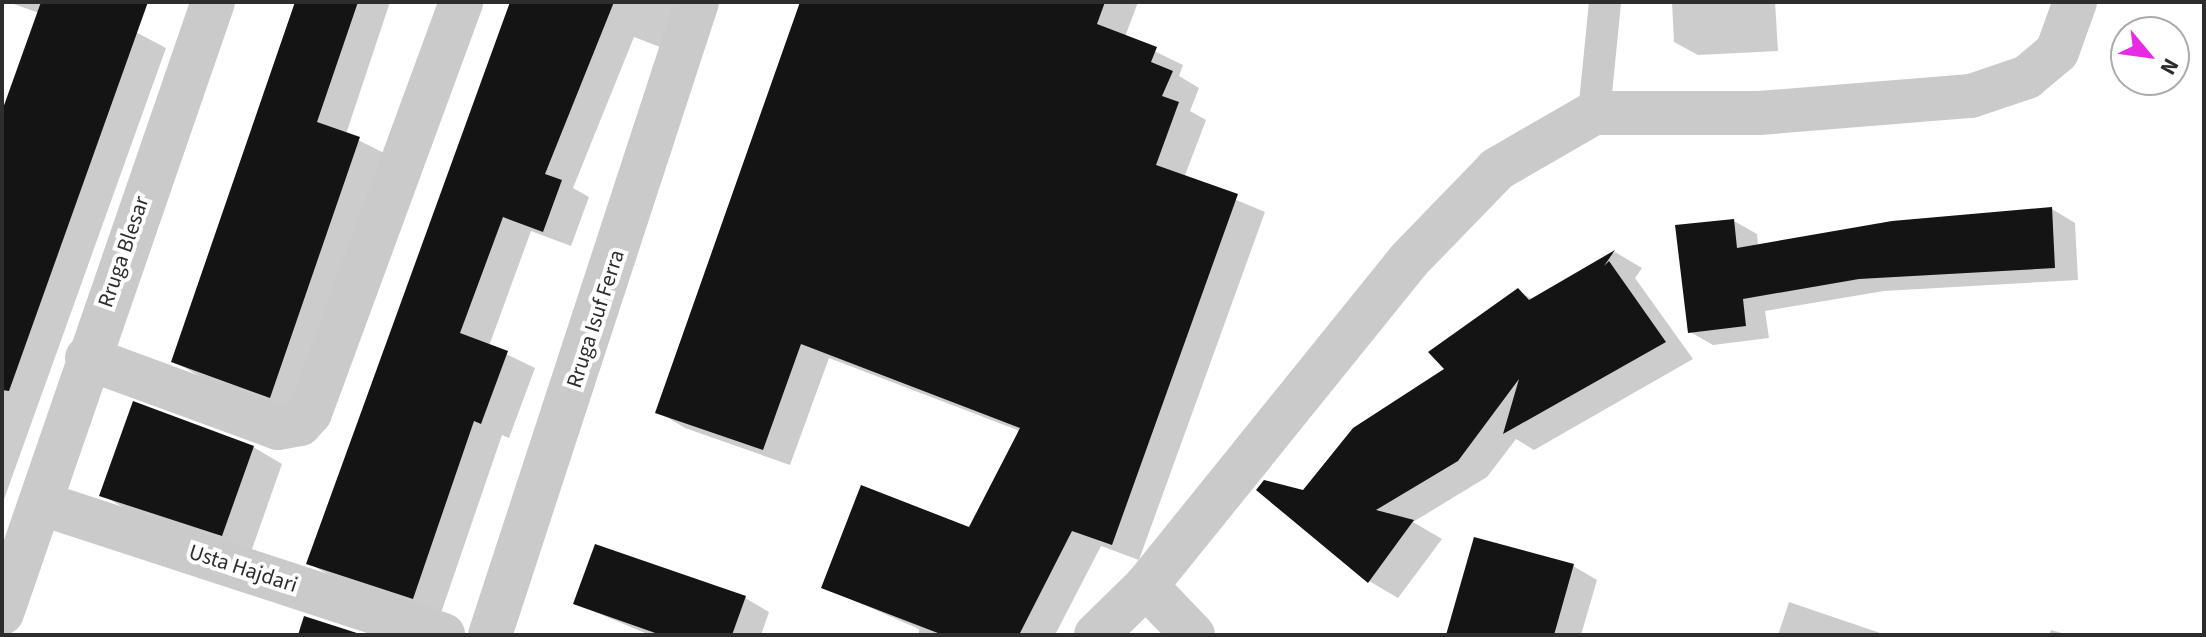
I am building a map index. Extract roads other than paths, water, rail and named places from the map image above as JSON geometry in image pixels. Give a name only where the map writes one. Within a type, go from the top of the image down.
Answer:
[{"type":"street","name":"Rruga Blesar","points":[[2,613],[43,504],[87,358],[213,2]]},
{"type":"street","points":[[87,358],[278,428],[300,424],[310,413],[461,2]]},
{"type":"street","name":"Rruga Isuf Ferra","points":[[490,635],[697,2]]},
{"type":"street","points":[[1096,635],[1146,586],[1408,261],[1497,169],[1594,113],[1759,113],[1971,96],[2027,77],[2057,52],[2075,2]]},
{"type":"street","name":"Usta Hajdari","points":[[43,504],[443,635]]},
{"type":"street","points":[[1146,586],[1193,635]]},
{"type":"lane","points":[[1594,113],[1605,2]]}]
